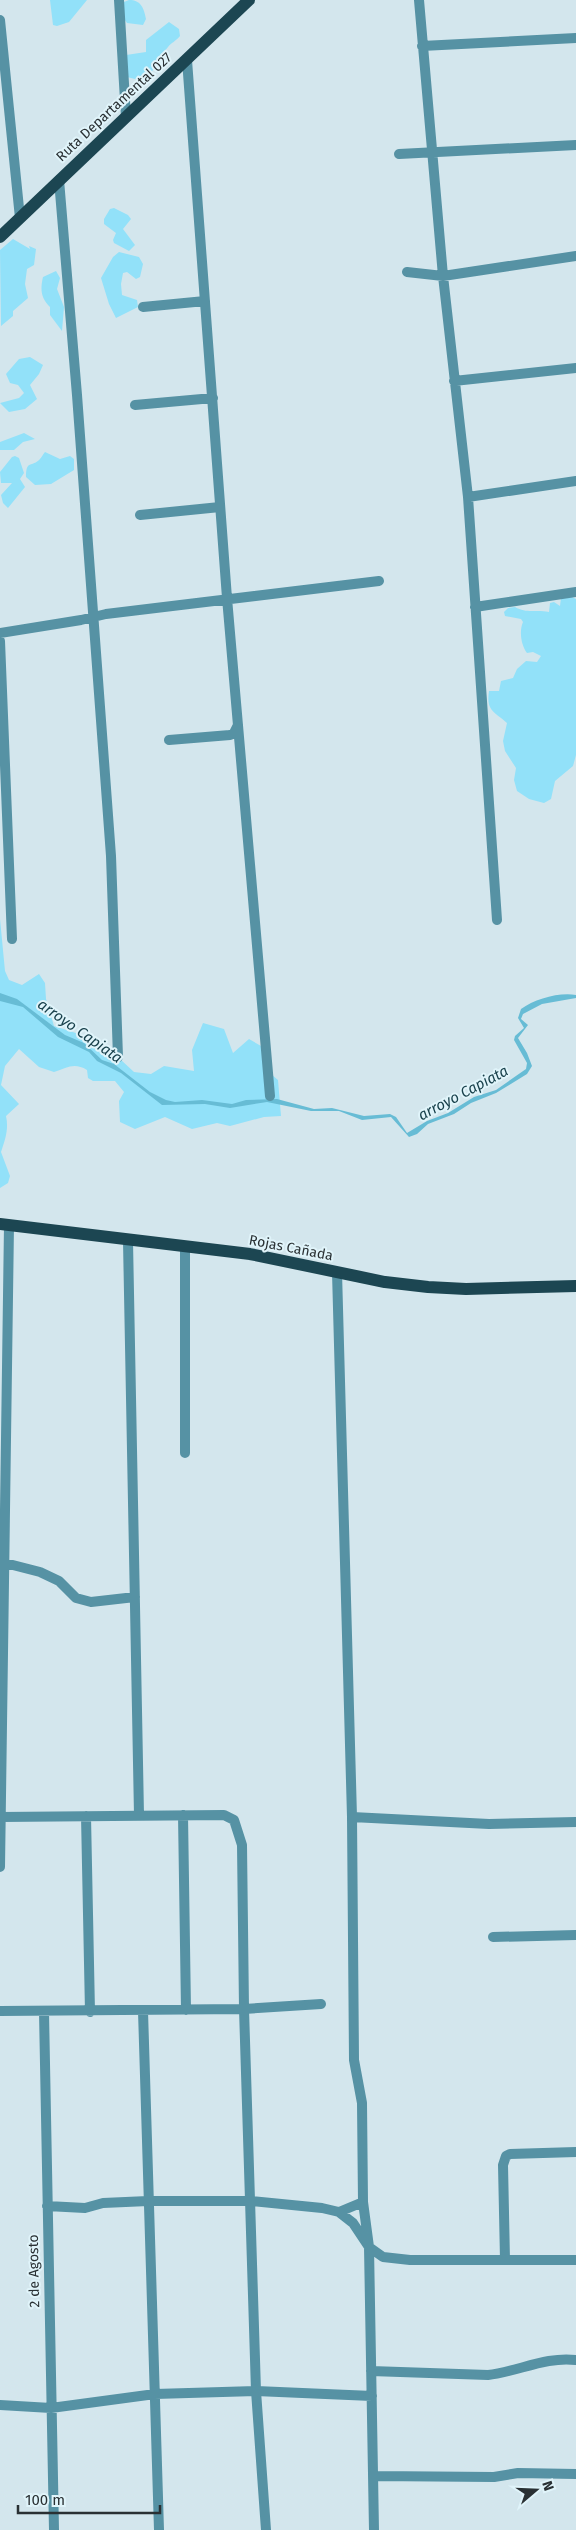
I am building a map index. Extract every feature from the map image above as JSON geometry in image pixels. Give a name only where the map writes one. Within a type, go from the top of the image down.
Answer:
[{"type":"main road","name":"Ruta Departamental 027","points":[[0,237],[250,0]]},
{"type":"main road","name":"Rojas Cañada","points":[[5,1225],[250,1254],[385,1282],[466,1289],[576,1286]]},
{"type":"street","points":[[119,0],[126,117]]},
{"type":"street","points":[[418,0],[443,276],[468,497],[497,920]]},
{"type":"street","points":[[0,20],[20,218]]},
{"type":"street","points":[[422,46],[576,38]]},
{"type":"street","points":[[187,60],[227,598],[270,1096]]},
{"type":"street","points":[[399,154],[433,154],[576,145]]},
{"type":"street","points":[[59,180],[111,856],[118,1057]]},
{"type":"street","points":[[407,272],[443,276],[576,256]]},
{"type":"street","points":[[143,307],[205,301]]},
{"type":"street","points":[[454,381],[576,368]]},
{"type":"street","points":[[135,405],[212,398]]},
{"type":"street","points":[[468,497],[576,480]]},
{"type":"street","points":[[140,515],[220,507]]},
{"type":"street","points":[[0,632],[227,598],[378,581]]},
{"type":"street","points":[[475,607],[576,592]]},
{"type":"street","points":[[0,641],[12,939]]},
{"type":"street","points":[[169,740],[230,735],[234,733],[238,725]]},
{"type":"street","points":[[0,1866],[5,1563],[5,1225]]},
{"type":"street","points":[[128,1241],[139,1815]]},
{"type":"street","points":[[184,1247],[185,1453]]},
{"type":"street","points":[[336,1272],[352,1817],[354,2060],[362,2103],[363,2202],[369,2247],[374,2530]]},
{"type":"street","points":[[5,1563],[46,1575],[59,1581],[76,1598],[91,1602],[135,1597]]},
{"type":"street","points":[[183,1815],[186,2010]]},
{"type":"street","points":[[1,1816],[224,1815],[234,1820],[239,1830],[242,1845],[244,2009],[256,2391],[266,2530]]},
{"type":"street","points":[[86,1816],[90,2012]]},
{"type":"street","points":[[352,1817],[489,1824],[576,1822]]},
{"type":"street","points":[[493,1937],[576,1935]]},
{"type":"street","points":[[0,2011],[90,2012],[244,2009],[321,2004]]},
{"type":"street","points":[[143,2011],[159,2530]]},
{"type":"street","name":"2 de Agosto","points":[[44,2012],[50,2408],[54,2530]]},
{"type":"street","points":[[505,2260],[503,2165],[506,2156],[510,2154],[576,2152]]},
{"type":"street","points":[[47,2206],[85,2208],[104,2203],[148,2201],[251,2201],[339,2212],[363,2202]]},
{"type":"street","points":[[339,2212],[353,2223],[369,2247],[384,2257],[410,2260],[576,2260]]},
{"type":"street","points":[[371,2371],[488,2375],[504,2374],[542,2363],[567,2359],[576,2360]]},
{"type":"street","points":[[0,2405],[50,2408],[155,2394],[256,2391],[372,2396]]},
{"type":"street","points":[[373,2476],[494,2477],[518,2472],[576,2474]]},
{"type":"shaded area","points":[[50,0],[87,0],[69,22],[57,26],[53,25]]},
{"type":"shaded area","points":[[129,0],[136,1],[143,8],[146,19],[143,25],[127,23],[121,15],[124,2]]},
{"type":"shaded area","points":[[169,22],[179,29],[180,36],[168,47],[156,66],[144,78],[139,80],[127,77],[126,55],[146,52],[146,40]]},
{"type":"shaded area","points":[[114,208],[128,215],[131,219],[123,229],[135,245],[129,251],[114,243],[113,240],[116,233],[104,224],[104,219],[110,209]]},
{"type":"shaded area","points":[[13,239],[30,249],[29,246],[36,249],[34,265],[27,269],[25,284],[28,298],[13,311],[13,316],[1,326],[0,250]]},
{"type":"shaded area","points":[[119,252],[139,257],[143,264],[140,277],[136,279],[127,272],[123,273],[121,284],[122,295],[137,300],[138,307],[116,318],[109,304],[101,278],[113,257]]},
{"type":"shaded area","points":[[56,271],[60,278],[57,289],[64,307],[62,331],[50,315],[50,307],[43,297],[42,290],[43,277]]},
{"type":"shaded area","points":[[30,357],[43,365],[39,374],[30,385],[37,399],[25,409],[9,412],[0,403],[19,398],[24,393],[18,385],[10,383],[6,374],[19,359]]},
{"type":"shaded area","points":[[24,433],[35,439],[23,442],[14,450],[0,450],[0,442]]},
{"type":"shaded area","points":[[45,452],[60,459],[70,456],[74,459],[74,470],[51,484],[35,485],[26,477],[27,468],[37,462]]},
{"type":"shaded area","points":[[12,457],[19,458],[24,473],[20,479],[25,487],[8,508],[3,503],[1,495],[12,483],[1,483],[0,472]]},
{"type":"shaded area","points":[[570,596],[576,599],[576,755],[573,766],[555,781],[551,799],[544,803],[529,799],[517,791],[514,780],[516,768],[505,751],[503,741],[507,723],[492,710],[488,698],[489,691],[499,691],[501,681],[513,678],[517,669],[526,661],[537,662],[541,656],[533,652],[527,653],[521,638],[523,622],[521,619],[505,616],[504,612],[508,608],[515,607],[528,611],[549,612],[550,603],[554,602],[560,606],[561,598]]},
{"type":"shaded area","points":[[0,919],[5,971],[9,980],[22,985],[39,974],[45,983],[46,999],[54,1026],[82,1035],[88,1034],[107,1047],[134,1072],[151,1074],[164,1066],[194,1071],[192,1050],[203,1023],[224,1029],[233,1053],[249,1039],[268,1050],[271,1074],[278,1080],[281,1116],[264,1117],[230,1126],[217,1123],[192,1129],[165,1117],[135,1129],[120,1122],[119,1101],[124,1092],[115,1081],[93,1081],[88,1078],[87,1070],[78,1066],[70,1066],[54,1072],[39,1067],[19,1049],[5,1066],[1,1085],[19,1104],[6,1116],[7,1130],[1,1152],[10,1176],[8,1183],[0,1188]]},
{"type":"shaded area","points":[[0,993],[17,999],[65,1035],[84,1043],[102,1060],[114,1064],[150,1092],[166,1100],[175,1102],[202,1100],[232,1104],[246,1100],[277,1099],[314,1109],[332,1108],[364,1116],[390,1114],[396,1117],[407,1133],[427,1121],[448,1113],[474,1097],[496,1090],[526,1069],[527,1063],[514,1040],[515,1036],[524,1028],[518,1018],[521,1009],[540,999],[555,995],[576,995],[576,998],[542,1004],[523,1014],[521,1019],[528,1025],[518,1038],[532,1066],[527,1074],[496,1093],[471,1103],[454,1114],[428,1124],[417,1134],[409,1137],[391,1117],[362,1120],[339,1111],[311,1111],[267,1102],[230,1108],[205,1104],[162,1105],[121,1073],[97,1061],[89,1052],[58,1037],[23,1007],[0,1001]]},
{"type":"water label","name":"arroyo Capiata","points":[[80,1031]]},
{"type":"water label","name":"arroyo Capiata","points":[[463,1093]]}]
